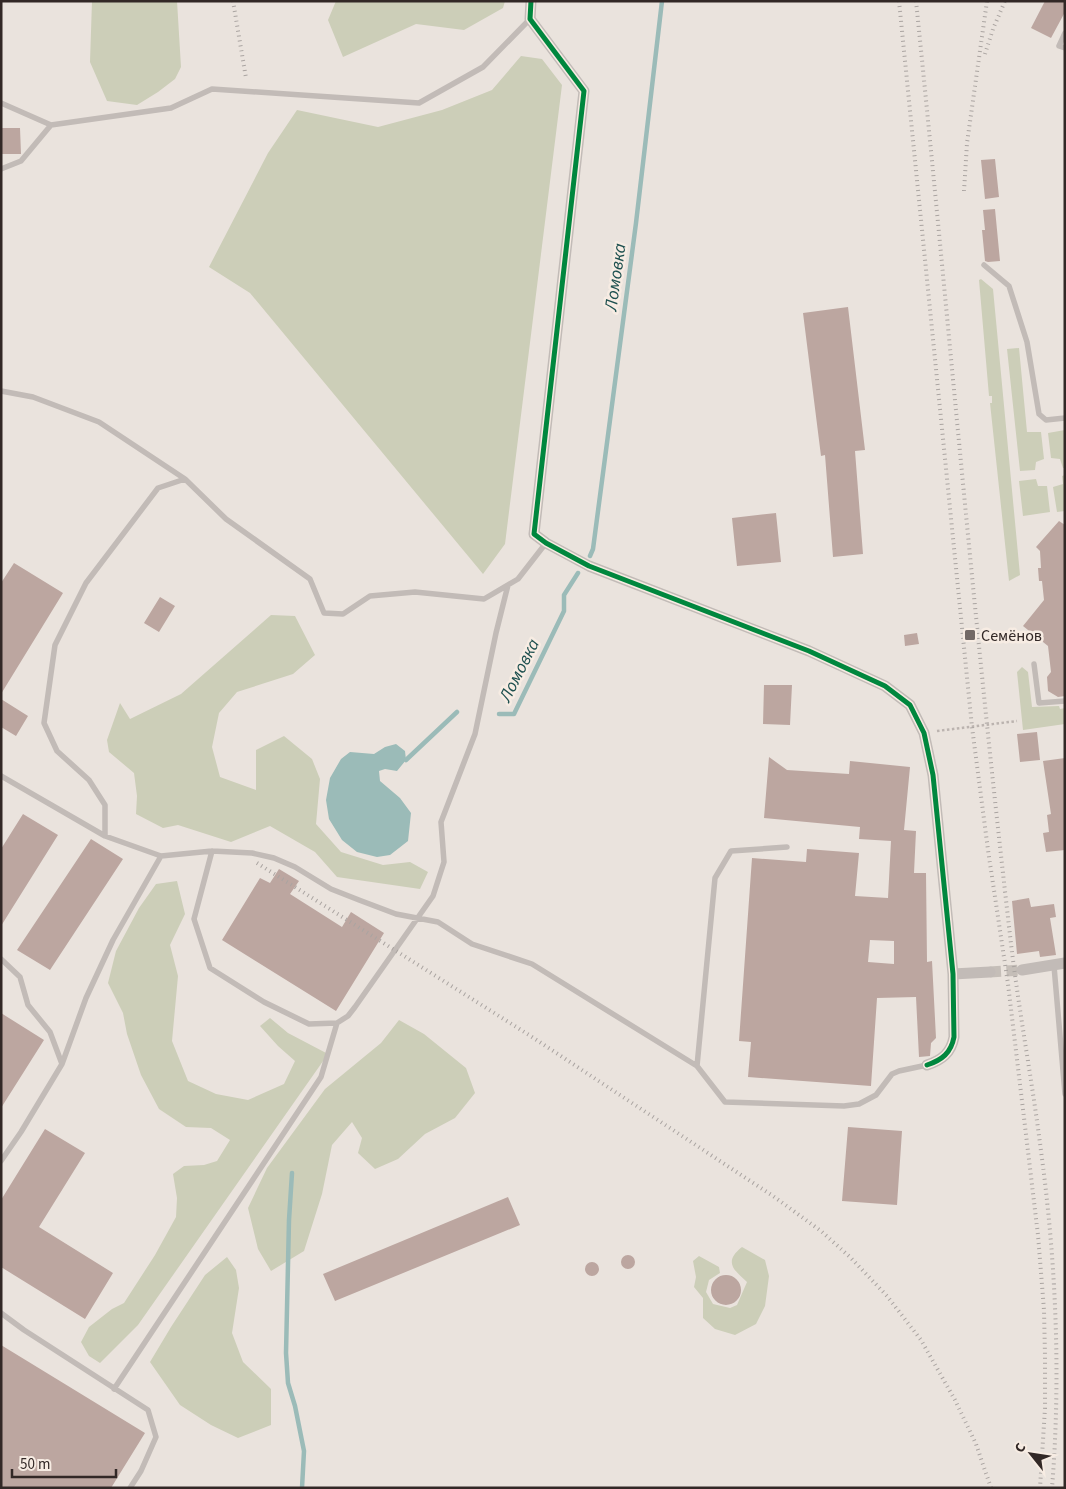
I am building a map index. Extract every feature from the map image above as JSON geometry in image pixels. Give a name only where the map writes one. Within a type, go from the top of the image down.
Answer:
[{"type":"street","points":[[532,1],[530,20],[584,91],[534,534],[546,543],[589,566],[809,651],[885,686],[910,705],[924,733],[933,775],[953,974],[953,1043],[945,1056],[927,1065]]},
{"type":"street","points":[[1022,970],[1060,964]]},
{"type":"street","points":[[953,974],[990,972]]},
{"type":"lane","points":[[1,103],[50,126],[171,108],[212,89],[419,103],[483,67],[530,20]]},
{"type":"lane","points":[[1065,33],[1059,46],[1065,48]]},
{"type":"lane","points":[[1,169],[21,161],[50,126]]},
{"type":"lane","points":[[984,265],[1009,286],[1027,342],[1039,414],[1046,420],[1065,418]]},
{"type":"lane","points":[[1,391],[33,397],[99,422],[185,479],[226,519],[310,579],[324,613],[344,614],[370,596],[415,592],[484,599],[518,579],[546,543]]},
{"type":"lane","points":[[105,836],[105,805],[89,780],[57,751],[44,723],[54,645],[86,583],[152,495],[158,488],[185,479]]},
{"type":"lane","points":[[212,851],[194,919],[210,968],[264,1002],[309,1024],[337,1023],[348,1016],[433,896],[444,862],[441,822],[474,734],[508,585]]},
{"type":"lane","points":[[1034,664],[1039,703],[1065,701]]},
{"type":"lane","points":[[1,776],[105,836],[161,856],[212,851],[252,853],[274,858],[295,867],[331,889],[345,895],[396,914],[438,922],[472,944],[532,964],[697,1066],[725,1102],[844,1106],[859,1104],[876,1095],[892,1074],[927,1065]]},
{"type":"lane","points":[[697,1066],[715,878],[731,851],[787,847]]},
{"type":"lane","points":[[1,1161],[62,1064],[86,998],[161,856]]},
{"type":"lane","points":[[1,959],[20,977],[28,1005],[50,1032],[62,1064]]},
{"type":"lane","points":[[1060,964],[1065,1094]]},
{"type":"lane","points":[[114,1389],[321,1078],[337,1023]]},
{"type":"lane","points":[[1,1313],[24,1330],[148,1410],[156,1437],[141,1471],[130,1488]]},
{"type":"path","points":[[924,733],[1017,721]]},
{"type":"green space","points":[[92,1],[177,1],[181,67],[175,79],[137,105],[107,101],[90,62]]},
{"type":"green space","points":[[336,1],[505,1],[503,8],[464,30],[416,24],[343,57],[328,20]]},
{"type":"green space","points":[[521,56],[542,59],[562,85],[505,544],[483,574],[250,293],[209,267],[268,153],[297,110],[378,127],[442,110],[492,90]]},
{"type":"green space","points":[[981,279],[993,289],[1020,575],[1009,581],[990,403],[992,403],[992,396],[989,396],[979,280]]},
{"type":"green space","points":[[1019,348],[1027,432],[1041,432],[1044,459],[1036,462],[1035,470],[1020,471],[1007,349]]},
{"type":"green space","points":[[1065,430],[1065,468],[1063,468],[1060,459],[1051,458],[1048,433]]},
{"type":"green space","points":[[1065,475],[1065,511],[1057,512],[1053,487],[1063,484],[1062,476]]},
{"type":"green space","points":[[1036,479],[1038,486],[1047,486],[1050,512],[1023,516],[1019,481]]},
{"type":"green space","points":[[271,615],[295,616],[315,655],[293,674],[237,692],[219,713],[212,747],[220,777],[256,790],[256,750],[284,736],[312,759],[320,779],[316,824],[341,852],[383,865],[410,862],[428,872],[420,889],[337,877],[315,852],[270,826],[231,842],[178,825],[163,828],[136,814],[137,796],[134,773],[109,752],[107,740],[120,703],[130,719],[181,694]]},
{"type":"green space","points":[[1022,667],[1028,672],[1032,707],[1059,706],[1060,709],[1065,708],[1065,724],[1023,730],[1017,672]]},
{"type":"green space","points":[[177,881],[185,914],[170,945],[178,976],[172,1041],[188,1081],[216,1094],[248,1100],[284,1084],[295,1061],[260,1026],[270,1018],[288,1033],[328,1054],[138,1325],[100,1363],[89,1356],[81,1342],[89,1327],[112,1309],[124,1303],[155,1255],[176,1217],[177,1198],[173,1174],[184,1166],[204,1165],[217,1161],[230,1140],[211,1128],[186,1127],[159,1109],[141,1075],[127,1034],[123,1013],[108,983],[116,951],[139,908],[156,884]]},
{"type":"green space","points":[[399,1020],[424,1034],[466,1068],[475,1093],[455,1118],[425,1134],[398,1159],[375,1169],[358,1153],[362,1138],[352,1122],[332,1145],[322,1194],[304,1251],[271,1271],[258,1249],[248,1208],[267,1168],[325,1089],[381,1043]]},
{"type":"green space","points":[[742,1247],[765,1260],[769,1276],[765,1306],[756,1324],[735,1335],[715,1329],[703,1318],[703,1298],[694,1287],[696,1277],[693,1261],[699,1256],[719,1267],[720,1273],[709,1280],[706,1292],[713,1304],[730,1308],[737,1305],[747,1282],[732,1266],[733,1257]]},
{"type":"green space","points":[[227,1257],[236,1270],[239,1288],[232,1333],[243,1362],[271,1389],[271,1425],[238,1438],[211,1425],[180,1405],[150,1362],[205,1275]]},
{"type":"water","points":[[396,744],[405,751],[406,760],[397,771],[385,769],[379,771],[380,781],[400,798],[411,813],[408,841],[390,855],[377,857],[357,852],[342,840],[329,819],[326,800],[330,778],[341,759],[350,752],[374,754],[385,747]]},
{"type":"building","points":[[1045,1],[1065,1],[1065,12],[1051,38],[1031,28]]},
{"type":"building","points":[[1,128],[20,128],[21,154],[1,154]]},
{"type":"building","points":[[995,159],[999,197],[985,199],[981,160]]},
{"type":"building","points":[[995,209],[1000,261],[988,262],[985,261],[982,230],[985,230],[983,210]]},
{"type":"building","points":[[848,307],[865,450],[855,451],[863,554],[833,557],[825,455],[821,456],[803,313]]},
{"type":"building","points":[[776,513],[781,562],[737,566],[732,518]]},
{"type":"building","name":"Семёнов","points":[[1059,521],[1065,525],[1065,696],[1058,697],[1048,691],[1047,677],[1051,672],[1048,646],[1023,626],[1044,600],[1042,581],[1039,581],[1038,568],[1041,568],[1040,551],[1036,547]]},
{"type":"building","points":[[14,563],[63,593],[1,694],[1,583]]},
{"type":"building","points":[[160,597],[175,606],[159,632],[144,623]]},
{"type":"building","points":[[917,633],[919,644],[905,646],[904,635]]},
{"type":"building","points":[[764,685],[792,685],[790,725],[763,724]]},
{"type":"building","points":[[1,699],[28,716],[16,736],[1,727]]},
{"type":"building","points":[[1037,732],[1040,760],[1020,762],[1017,734]]},
{"type":"building","points":[[769,757],[787,770],[849,774],[850,761],[910,767],[904,830],[916,831],[914,873],[926,873],[927,962],[932,961],[936,1038],[931,1043],[930,1056],[919,1057],[916,997],[877,998],[871,1086],[748,1077],[751,1042],[739,1041],[752,858],[806,862],[807,849],[859,853],[855,896],[888,898],[891,841],[859,839],[860,827],[764,818]],"holes":[[[870,940],[894,941],[894,964],[868,962]]]},
{"type":"building","points":[[1065,758],[1065,850],[1046,852],[1043,833],[1049,832],[1047,815],[1051,814],[1043,761]]},
{"type":"building","points":[[23,814],[58,835],[1,926],[1,849]]},
{"type":"building","points":[[91,839],[123,859],[50,970],[17,950]]},
{"type":"building","points":[[279,869],[299,881],[290,894],[342,927],[351,912],[384,933],[336,1011],[222,940],[260,878],[270,883]]},
{"type":"building","points":[[1029,898],[1031,907],[1054,904],[1056,917],[1050,918],[1056,955],[1040,957],[1039,951],[1017,954],[1012,901]]},
{"type":"building","points":[[1,1013],[44,1040],[1,1108]]},
{"type":"building","points":[[848,1127],[902,1131],[897,1205],[842,1201]]},
{"type":"building","points":[[45,1129],[85,1153],[39,1227],[113,1273],[85,1319],[1,1267],[1,1200]]},
{"type":"building","points":[[508,1197],[520,1225],[335,1301],[323,1274]]},
{"type":"building","points":[[625,1255],[631,1255],[635,1262],[631,1269],[625,1269],[621,1265],[621,1259]]},
{"type":"building","points":[[589,1262],[595,1262],[599,1269],[595,1276],[589,1276],[585,1272],[585,1266]]},
{"type":"building","points":[[726,1275],[732,1276],[740,1284],[740,1296],[732,1304],[726,1305],[720,1304],[712,1296],[711,1290],[712,1284],[720,1276]]},
{"type":"building","points":[[1,1345],[145,1433],[111,1488],[1,1488]]},
{"type":"waterway","name":"Ломовка","points":[[590,556],[593,549],[636,223],[662,1]]},
{"type":"waterway","name":"Ломовка","points":[[499,714],[514,714],[564,611],[564,595],[578,573]]},
{"type":"waterway","points":[[406,760],[457,712]]},
{"type":"waterway","points":[[292,1173],[286,1353],[288,1383],[295,1406],[304,1451],[302,1488]]},
{"type":"tunnel","points":[[990,972],[1022,970]]},
{"type":"railway","points":[[233,1],[246,78]]},
{"type":"railway","points":[[899,1],[972,727],[1008,984],[1038,1235],[1044,1310],[1045,1356],[1045,1408],[1040,1488]]},
{"type":"railway","points":[[916,1],[997,818],[1013,962],[1037,1124],[1050,1235],[1056,1319],[1056,1404],[1052,1488]]},
{"type":"railway","points":[[964,191],[967,143],[987,1]]},
{"type":"railway","points":[[985,54],[1005,1]]},
{"type":"railway","points":[[257,863],[529,1035],[773,1196],[821,1231],[850,1257],[887,1296],[921,1340],[955,1400],[976,1444],[991,1488]]},
{"type":"cycle path","points":[[531,1],[530,19],[584,91],[534,534],[546,543],[589,566],[809,651],[885,686],[910,705],[924,733],[933,775],[953,974],[953,1043],[945,1055],[927,1065]]},
{"type":"place","name":"Семёнов","points":[[970,635]]}]
